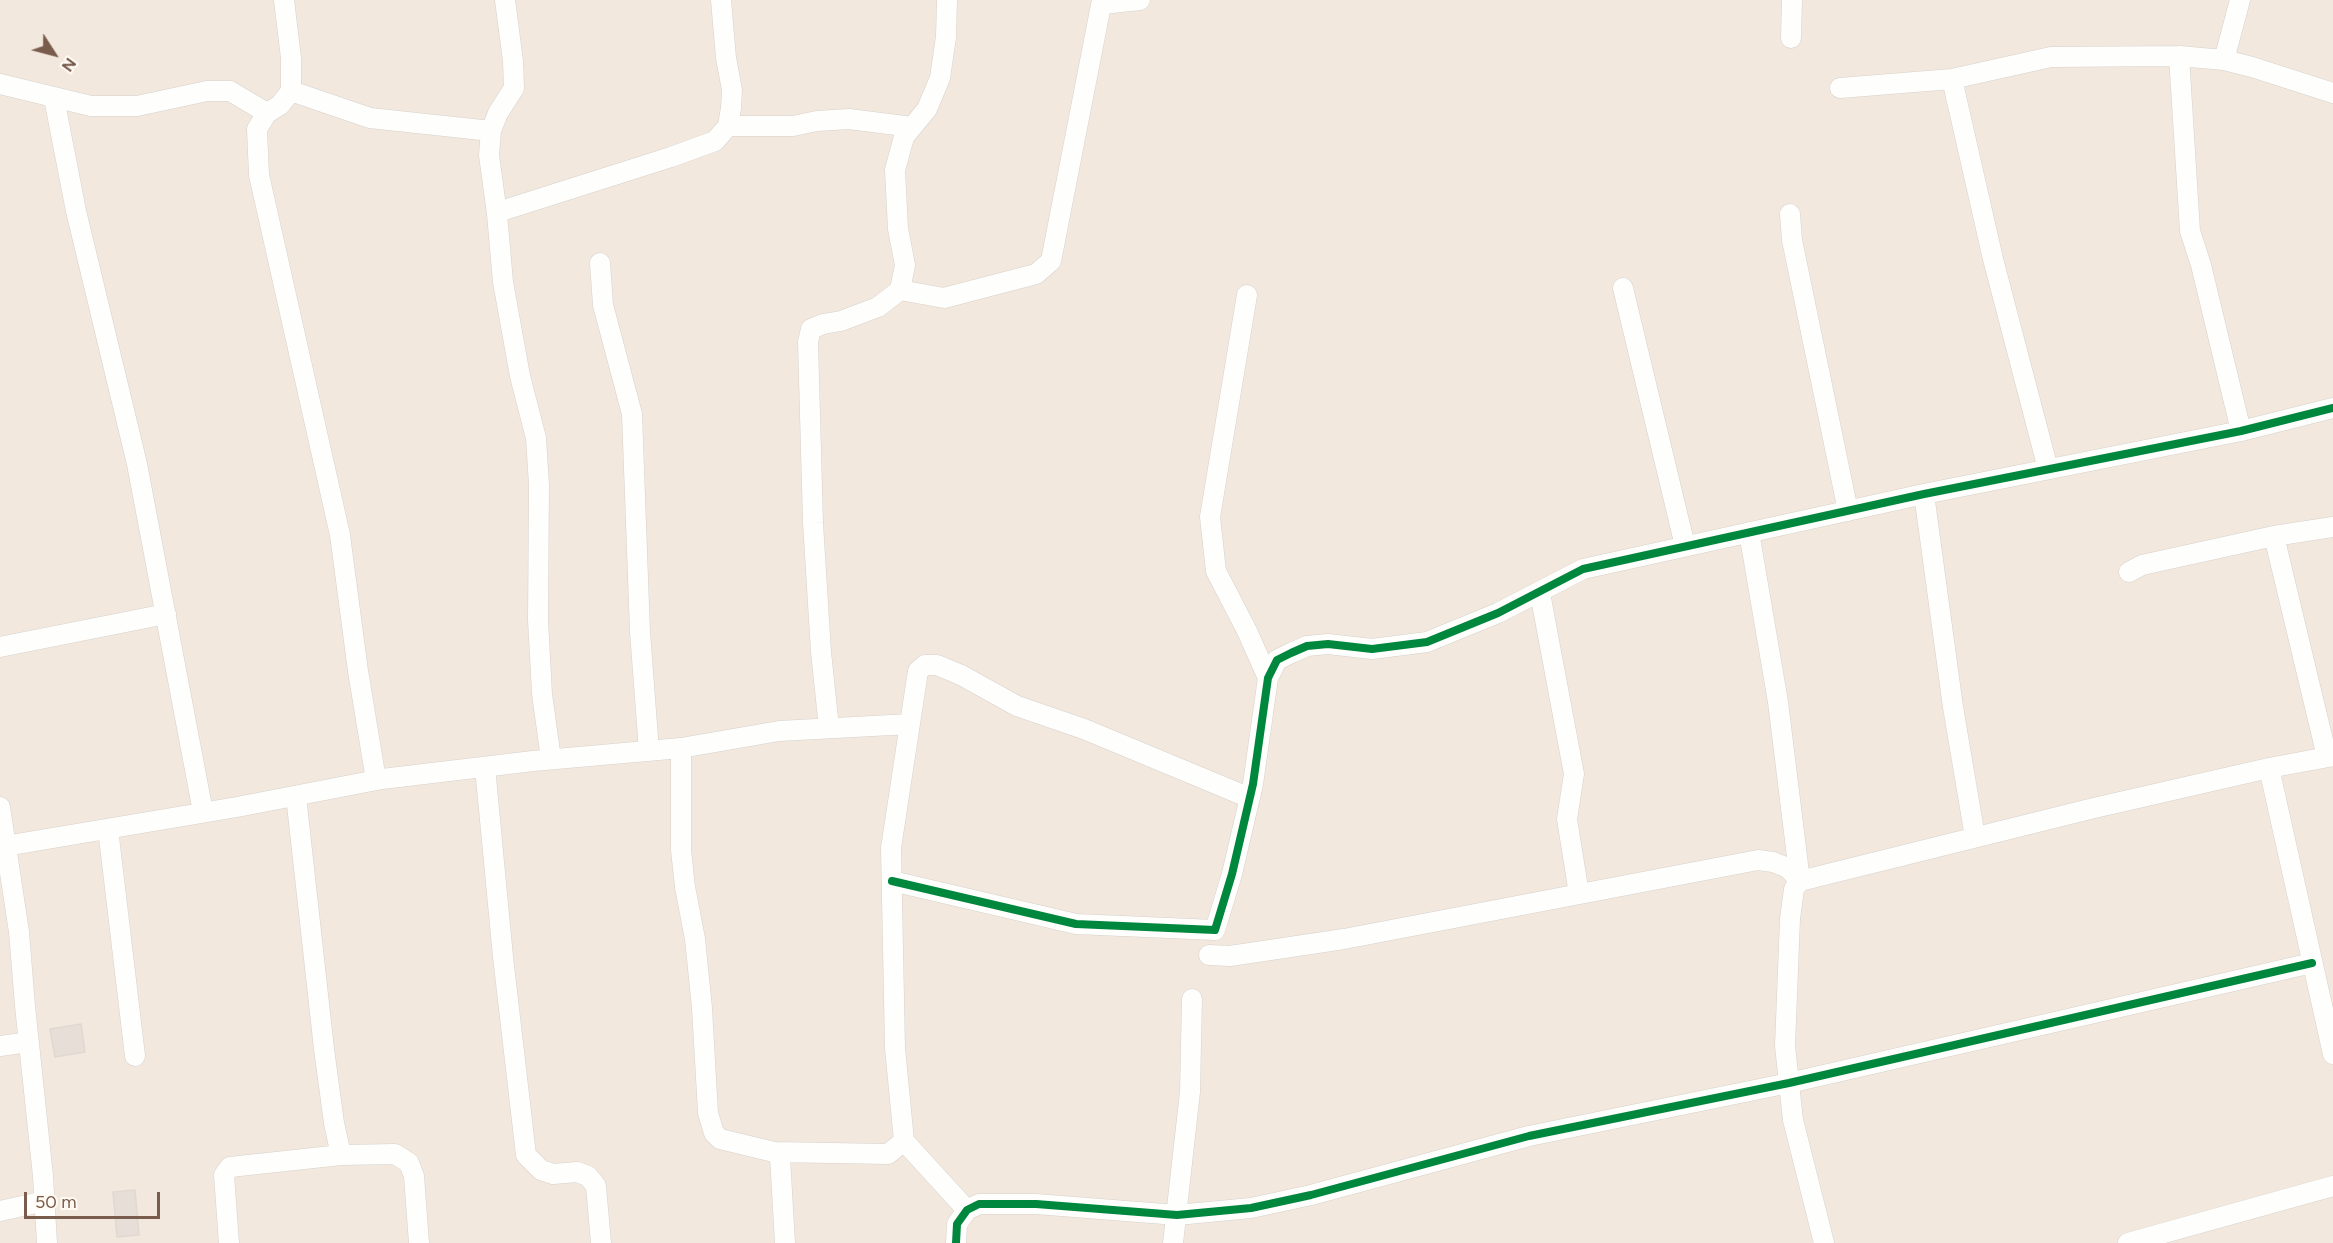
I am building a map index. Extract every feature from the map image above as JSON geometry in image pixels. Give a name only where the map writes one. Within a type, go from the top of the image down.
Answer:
[{"type":"street","points":[[284,0],[291,58],[291,91],[280,105],[267,114],[257,129],[259,175],[340,535],[358,671],[376,780]]},
{"type":"street","points":[[505,0],[514,88],[498,113],[491,131],[489,155],[503,282],[520,376],[536,438],[539,485],[538,620],[542,694],[551,759]]},
{"type":"street","points":[[497,214],[715,141],[728,126],[732,90],[726,58],[721,0]]},
{"type":"street","points":[[830,728],[821,652],[814,535],[808,342],[811,329],[878,307],[900,290],[905,265],[898,229],[895,170],[904,137],[927,110],[940,78],[946,37],[947,0]]},
{"type":"street","points":[[900,290],[944,298],[1036,274],[1052,261],[1102,2],[1140,0]]},
{"type":"street","points":[[1791,38],[1792,0]]},
{"type":"street","points":[[2224,60],[2240,0]]},
{"type":"street","points":[[2179,56],[2190,231],[2201,265],[2241,431]]},
{"type":"street","points":[[1840,88],[1952,79],[2051,57],[2179,56],[2224,60],[2333,93]]},
{"type":"street","points":[[1952,79],[1994,259],[2048,469]]},
{"type":"street","points":[[0,84],[91,106],[137,106],[207,91],[230,91],[267,114]]},
{"type":"street","points":[[291,91],[370,118],[491,131]]},
{"type":"street","points":[[54,98],[76,211],[137,464],[203,813]]},
{"type":"street","points":[[728,126],[793,126],[849,118],[912,127]]},
{"type":"street","points":[[1790,214],[1792,240],[1848,511]]},
{"type":"street","points":[[600,263],[603,305],[632,414],[640,632],[649,751]]},
{"type":"street","points":[[1623,288],[1685,546]]},
{"type":"street","points":[[1247,295],[1210,517],[1216,571],[1268,678]]},
{"type":"street","points":[[892,881],[1076,924],[1215,930],[1232,874],[1250,798],[1268,678],[1277,660],[1307,646],[1328,644],[1372,649],[1427,642],[1498,613],[1583,569],[1924,494],[2241,431],[2333,408]]},
{"type":"street","points":[[1924,494],[1953,706],[1975,837]]},
{"type":"street","points":[[2129,572],[2142,565],[2274,536],[2333,527]]},
{"type":"street","points":[[1749,532],[1778,702],[1800,881]]},
{"type":"street","points":[[1824,1243],[1793,1120],[1785,1046],[1790,919],[1794,889],[1800,881],[1975,837],[2269,768],[2330,757],[2274,536]]},
{"type":"street","points":[[1540,592],[1574,774],[1567,819],[1579,894]]},
{"type":"street","points":[[0,648],[166,614]]},
{"type":"street","points":[[967,1210],[904,1141],[895,1048],[891,848],[918,671],[925,665],[932,664],[961,675],[1017,706],[1084,729],[1250,798]]},
{"type":"street","points":[[3,846],[203,813],[376,780],[551,759],[681,748],[779,730],[910,724]]},
{"type":"street","points":[[681,748],[681,850],[695,939],[702,1008],[708,1113],[714,1133],[720,1139],[774,1152],[888,1154],[904,1141]]},
{"type":"street","points":[[485,767],[503,957],[526,1155],[541,1170],[553,1174],[577,1172],[588,1176],[596,1186],[601,1243]]},
{"type":"street","points":[[2269,768],[2333,1054]]},
{"type":"street","points":[[296,796],[324,1048],[341,1155]]},
{"type":"street","points":[[0,807],[3,846],[19,932],[47,1243]]},
{"type":"street","points":[[108,829],[135,1056]]},
{"type":"street","points":[[1209,955],[1230,956],[1344,939],[1758,860],[1773,862],[1788,868],[1800,881]]},
{"type":"street","points":[[956,1243],[957,1224],[967,1210],[979,1204],[1036,1204],[1176,1215],[1251,1209],[1529,1136],[1789,1083],[2312,963]]},
{"type":"street","points":[[1173,1243],[1190,1092],[1192,999]]},
{"type":"street","points":[[0,1046],[28,1042]]},
{"type":"street","points":[[774,1152],[780,1157],[781,1165],[785,1243]]},
{"type":"street","points":[[229,1243],[224,1175],[230,1167],[341,1155],[394,1154],[409,1163],[414,1176],[418,1243]]},
{"type":"street","points":[[2128,1243],[2333,1186]]},
{"type":"street","points":[[0,1211],[45,1201]]},
{"type":"shaded area","points":[[0,0],[2333,0],[2333,1243],[0,1243]]},
{"type":"building","points":[[81,1024],[85,1052],[55,1057],[50,1029]]},
{"type":"building","points":[[135,1190],[139,1235],[117,1237],[113,1192]]},
{"type":"cycle path","points":[[892,881],[1076,924],[1215,930],[1232,874],[1253,784],[1268,678],[1277,660],[1291,653],[1307,646],[1328,644],[1372,649],[1427,642],[1498,613],[1583,569],[1924,494],[2241,431],[2333,408]]},
{"type":"cycle path","points":[[956,1243],[957,1224],[967,1210],[979,1204],[1036,1204],[1177,1215],[1251,1208],[1311,1195],[1529,1136],[1789,1083],[2312,963]]}]
